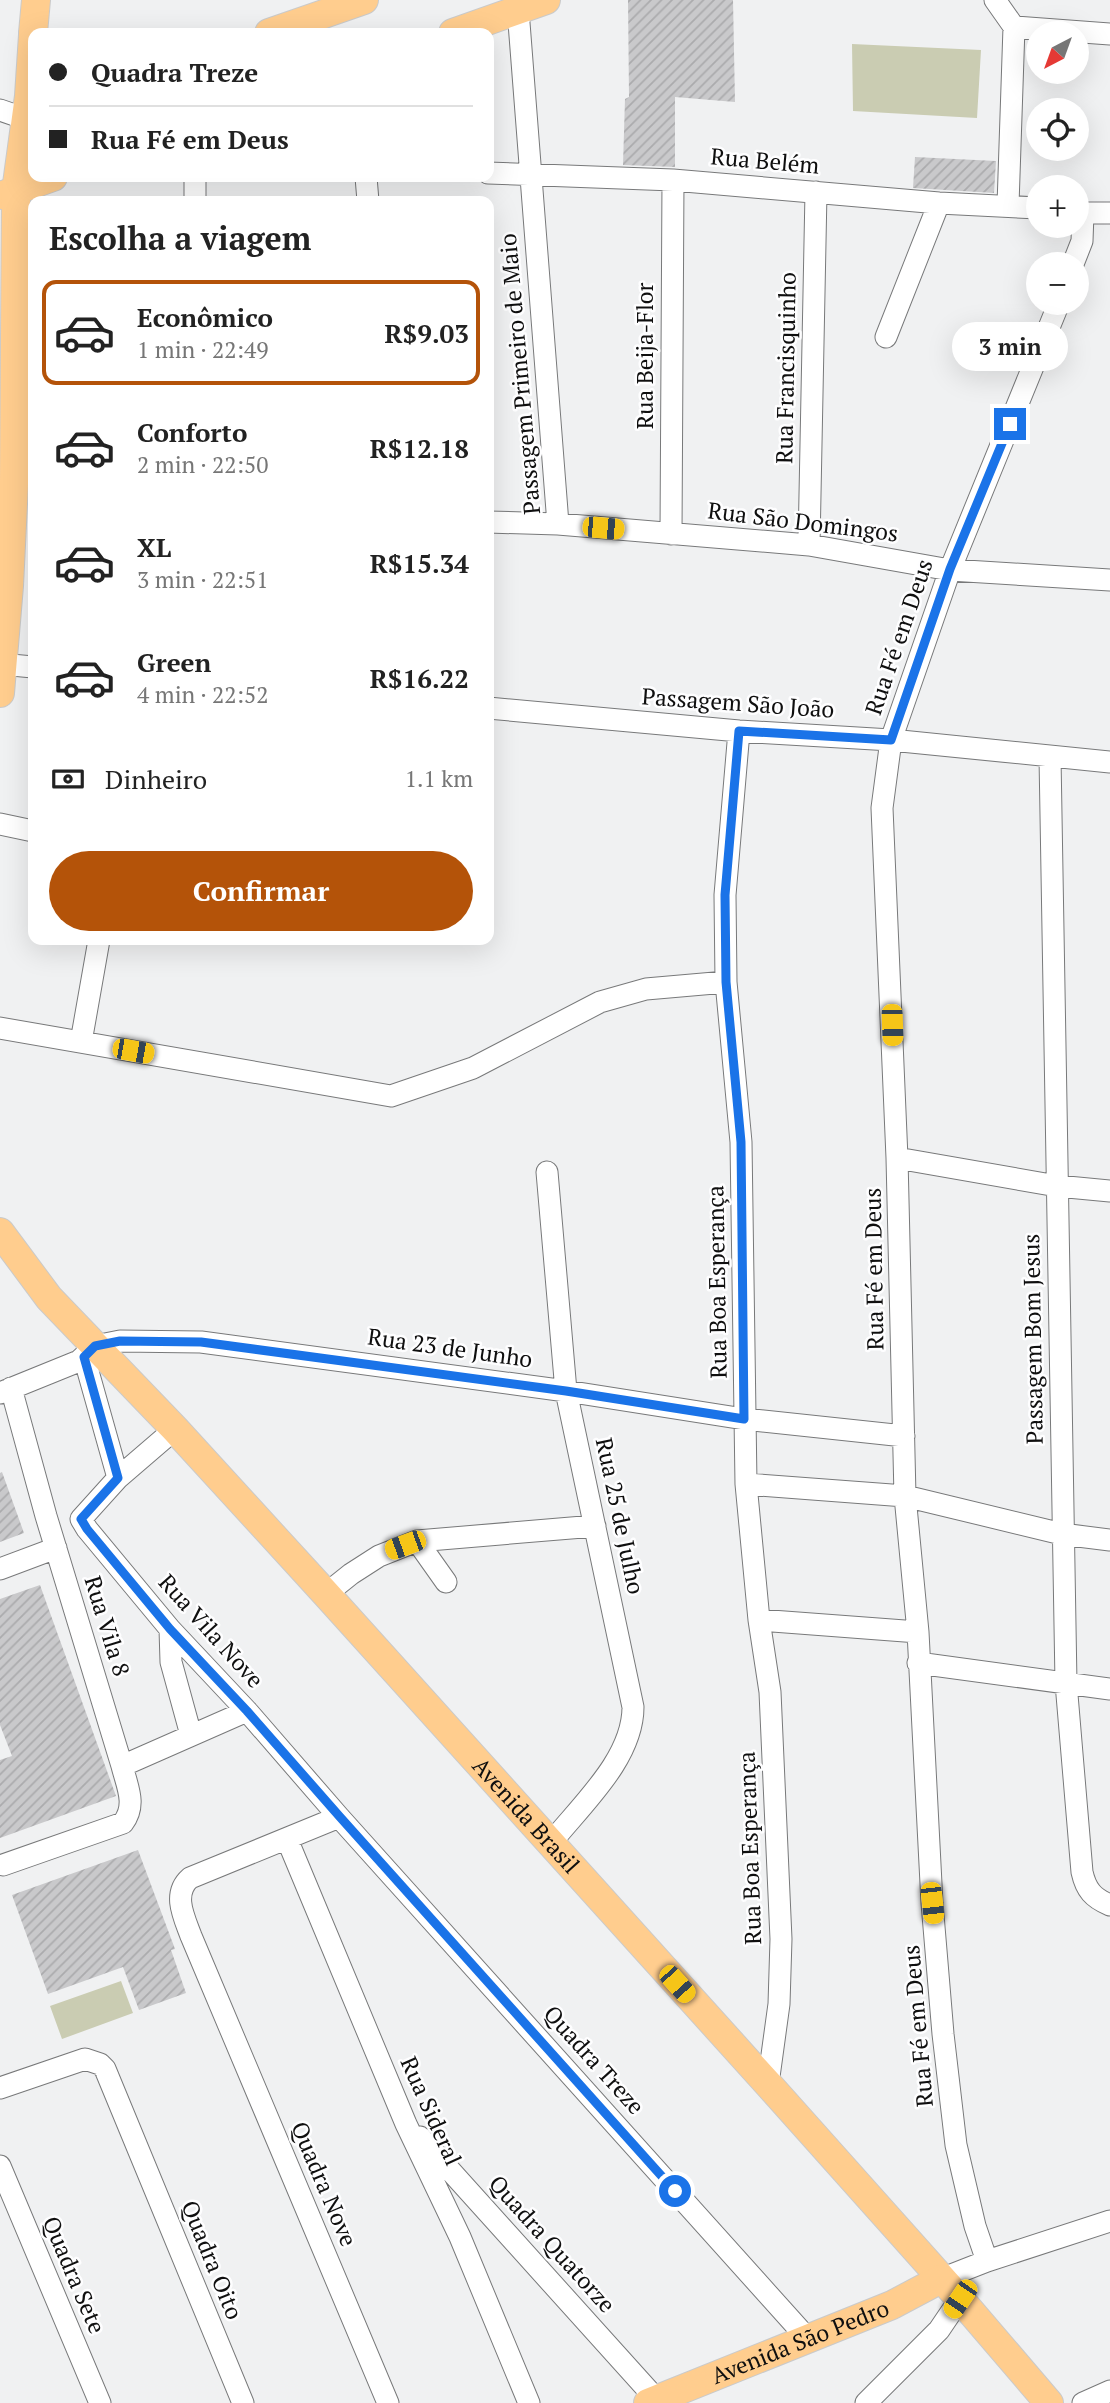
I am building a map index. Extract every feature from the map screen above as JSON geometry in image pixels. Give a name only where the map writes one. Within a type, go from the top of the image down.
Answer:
[{"type":"main road","points":[[34,28],[36,0]]},
{"type":"main road","points":[[283,28],[364,0]]},
{"type":"main road","points":[[467,28],[546,0]]},
{"type":"main road","points":[[5,192],[15,118],[28,57]]},
{"type":"main road","points":[[0,153],[6,163],[5,192],[23,485],[4,586],[0,693]]},
{"type":"main road","points":[[5,192],[37,182]]},
{"type":"main road","name":"Avenida Brasil","points":[[0,1233],[89,1352],[176,1429],[768,2084],[1049,2403]]},
{"type":"main road","name":"Avenida São Pedro","points":[[653,2402],[901,2301],[951,2289]]},
{"type":"street","points":[[995,0],[1014,27],[1008,205]]},
{"type":"street","name":"Passagem Primeiro de Maio","points":[[518,10],[558,524]]},
{"type":"street","points":[[1014,27],[1110,34]]},
{"type":"street","name":"Rua Belém","points":[[494,173],[673,180],[939,203],[1026,207]]},
{"type":"street","name":"Rua Beija-Flor","points":[[671,534],[673,180]]},
{"type":"street","name":"Rua Francisquinho","points":[[809,545],[816,192]]},
{"type":"street","points":[[886,337],[939,203]]},
{"type":"street","points":[[1089,213],[1110,213]]},
{"type":"street","name":"Rua Fé em Deus","points":[[987,2261],[961,2175],[943,2034],[918,1632],[905,1496],[897,1158],[882,808],[891,740],[950,569],[1054,315]]},
{"type":"street","name":"Rua São Domingos","points":[[494,522],[558,524],[809,545],[950,569],[1110,580]]},
{"type":"street","points":[[1,664],[28,667]]},
{"type":"street","name":"Passagem São João","points":[[494,709],[739,731],[891,740],[1110,762]]},
{"type":"street","name":"Rua Boa Esperança","points":[[739,731],[725,895],[726,982],[741,1142],[746,1484],[759,1620],[770,1692],[780,1939],[779,2004],[768,2084]]},
{"type":"street","name":"Passagem Bom Jesus","points":[[1050,757],[1066,1683],[1082,1872],[1085,1886],[1097,1899],[1110,1905]]},
{"type":"street","points":[[0,824],[28,830]]},
{"type":"street","points":[[82,1042],[98,945]]},
{"type":"street","points":[[0,1028],[391,1096],[473,1068],[600,1002],[646,989],[726,982]]},
{"type":"street","points":[[897,1158],[1058,1186],[1110,1191]]},
{"type":"street","name":"Rua 25 de Julho","points":[[547,1172],[559,1200],[566,1391],[633,1707],[633,1722],[629,1735],[614,1765],[550,1844]]},
{"type":"street","name":"Rua 23 de Junho","points":[[6,1390],[89,1352],[120,1341],[201,1342],[566,1391],[744,1419],[904,1436]]},
{"type":"street","points":[[89,1352],[118,1478]]},
{"type":"street","name":"Rua Vila 8","points":[[3,1865],[123,1823],[130,1814],[131,1804],[54,1539],[6,1390]]},
{"type":"street","points":[[0,1569],[54,1539],[81,1519],[118,1478],[176,1429]]},
{"type":"street","points":[[746,1484],[905,1496],[1062,1534],[1110,1540]]},
{"type":"street","name":"Rua Vila Nove","points":[[81,1519],[96,1541],[170,1629],[247,1711],[340,1817]]},
{"type":"street","points":[[326,1594],[379,1556],[416,1541],[595,1526]]},
{"type":"street","points":[[416,1541],[446,1582]]},
{"type":"street","points":[[759,1620],[918,1632]]},
{"type":"street","points":[[170,1629],[172,1662],[191,1735]]},
{"type":"street","points":[[918,1664],[1110,1689]]},
{"type":"street","points":[[122,1766],[247,1711]]},
{"type":"street","name":"Quadra Nove","points":[[340,1817],[190,1878],[181,1889],[181,1907],[388,2403]]},
{"type":"street","name":"Quadra Treze","points":[[340,1817],[808,2339]]},
{"type":"street","name":"Rua Sideral","points":[[287,1839],[406,2124],[460,2237],[528,2403]]},
{"type":"street","name":"Quadra Oito","points":[[0,2088],[85,2059],[105,2069],[243,2403]]},
{"type":"street","name":"Quadra Quatorze","points":[[406,2124],[653,2402]]},
{"type":"street","name":"Quadra Sete","points":[[0,2166],[100,2403]]},
{"type":"street","points":[[866,2403],[939,2330],[951,2289],[987,2261],[1110,2221]]},
{"type":"street","points":[[1083,2403],[1110,2391]]},
{"type":"green space","points":[[852,44],[981,50],[977,118],[853,111]]},
{"type":"green space","points":[[121,1981],[133,2013],[62,2039],[50,2006]]},
{"type":"building","points":[[628,0],[733,0],[735,102],[675,97],[675,167],[623,165],[625,99],[629,97]]},
{"type":"building","points":[[915,157],[996,161],[994,193],[913,188]]},
{"type":"building","points":[[2,1472],[24,1533],[0,1542],[0,1473]]},
{"type":"building","points":[[40,1585],[116,1796],[0,1838],[0,1760],[12,1756],[0,1725],[0,1599]]},
{"type":"building","points":[[138,1850],[175,1949],[171,1950],[186,1993],[139,2010],[123,1967],[48,1994],[12,1895]]},
{"type":"route","points":[[675,2191],[247,1711],[170,1629],[87,1529],[81,1519],[118,1478],[84,1357],[95,1346],[120,1341],[201,1342],[566,1391],[744,1419],[741,1142],[726,982],[725,895],[739,731],[891,740],[950,569],[1010,424]]}]
